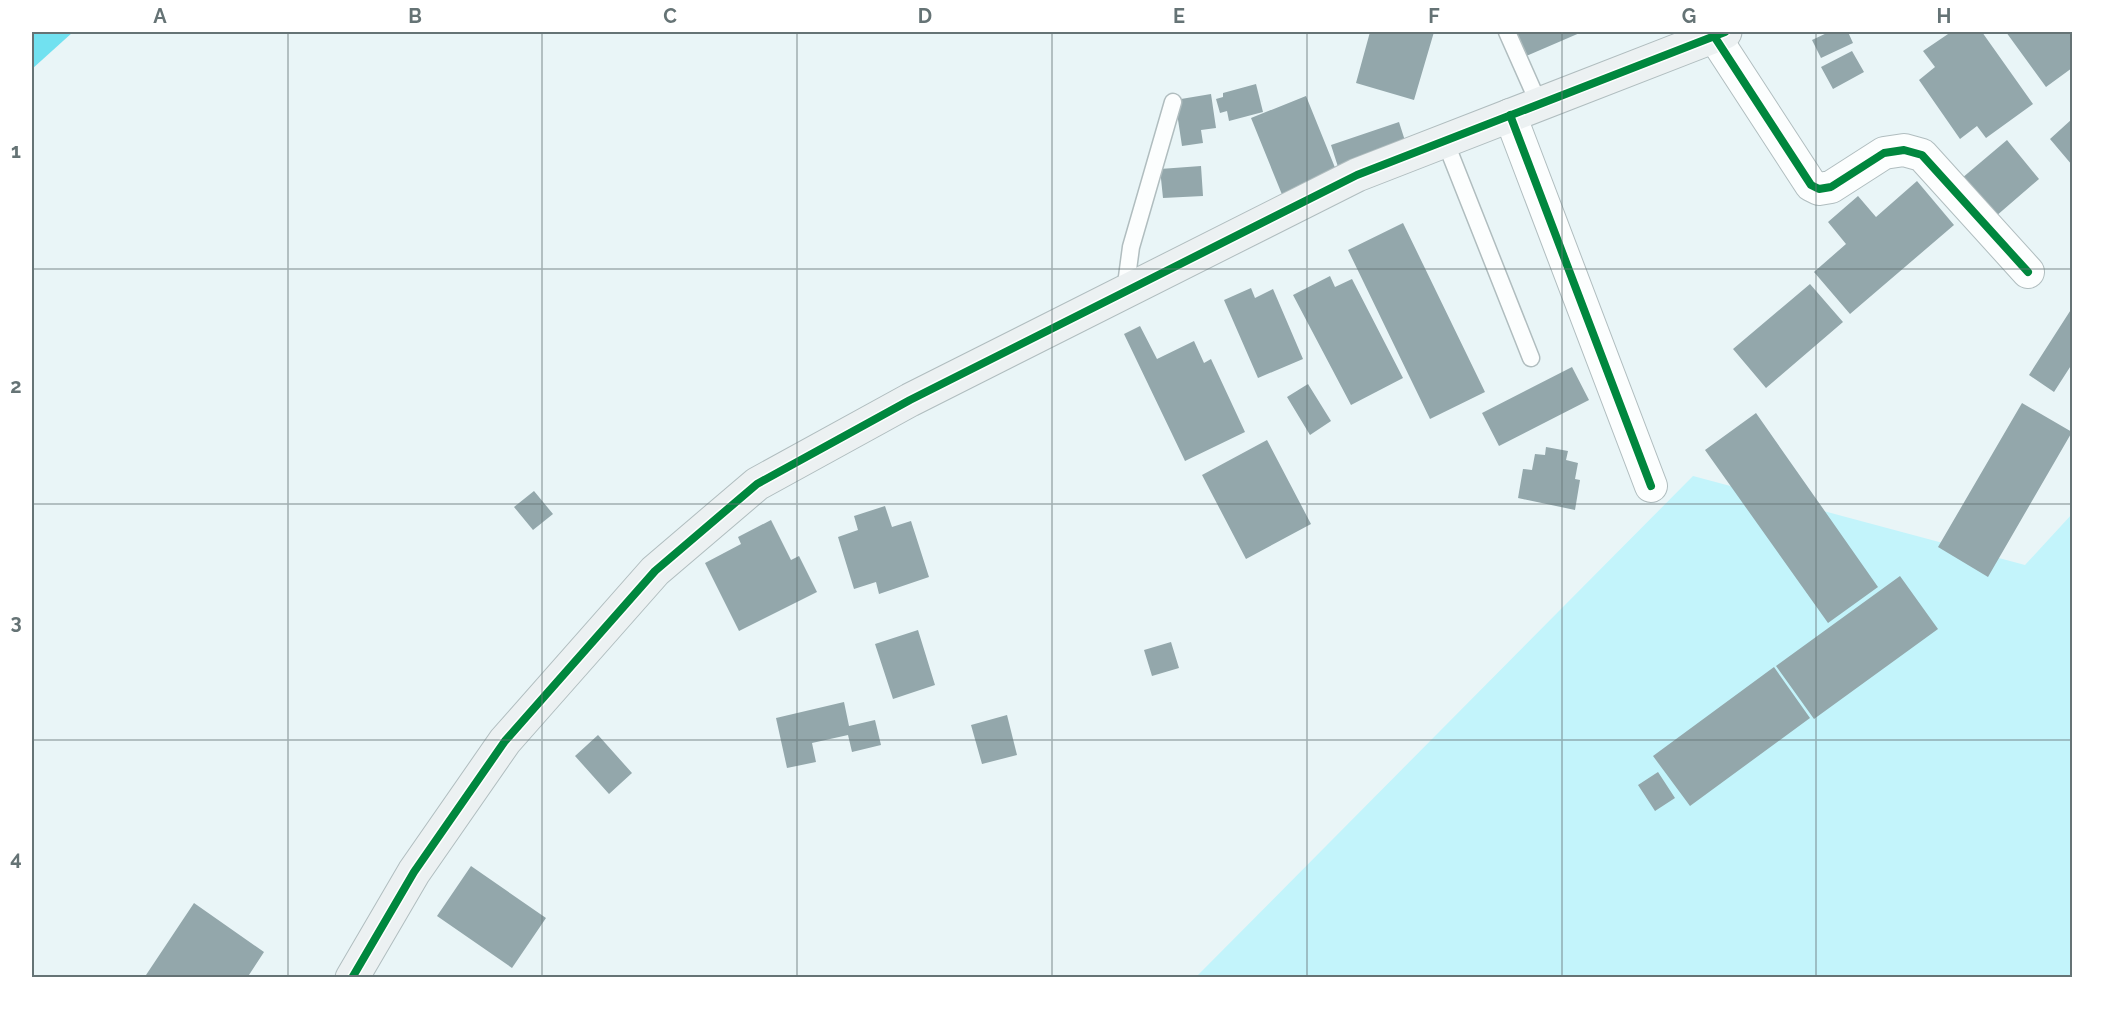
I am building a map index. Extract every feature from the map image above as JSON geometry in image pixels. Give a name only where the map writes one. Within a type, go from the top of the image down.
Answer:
[{"type":"street","points":[[352,978],[414,872],[505,741],[655,571],[757,484],[910,400],[1357,175],[1720,34],[1811,185],[1819,189],[1831,187],[1884,153],[1904,150],[1922,156],[2028,272]]},
{"type":"street","points":[[1524,110],[1651,486]]},
{"type":"lane","points":[[1507,32],[1524,110]]},
{"type":"lane","points":[[1125,292],[1131,247],[1173,102]]},
{"type":"lane","points":[[1445,141],[1531,358]]},
{"type":"shaded area","points":[[1693,476],[2025,565],[2072,514],[2072,977],[1195,978]]},
{"type":"water","points":[[32,32],[73,32],[32,69]]},
{"type":"building","points":[[1370,32],[1434,32],[1414,100],[1356,83]]},
{"type":"building","points":[[1514,32],[1582,32],[1524,57]]},
{"type":"building","points":[[1829,32],[1848,32],[1853,43],[1821,58],[1812,40]]},
{"type":"building","points":[[1951,32],[1982,32],[2033,104],[1986,138],[1977,126],[1960,139],[1919,80],[1935,67],[1923,51]]},
{"type":"building","points":[[2006,32],[2072,32],[2072,68],[2046,87]]},
{"type":"building","points":[[1852,51],[1864,72],[1833,89],[1821,67]]},
{"type":"building","points":[[1256,84],[1263,112],[1229,121],[1227,111],[1220,113],[1216,99],[1223,97],[1223,93]]},
{"type":"building","points":[[1211,94],[1216,128],[1201,130],[1203,143],[1182,146],[1175,100]]},
{"type":"building","points":[[1306,96],[1338,175],[1283,197],[1251,118]]},
{"type":"building","points":[[2072,119],[2072,165],[2050,139]]},
{"type":"building","points":[[1399,122],[1407,147],[1339,170],[1331,145]]},
{"type":"building","points":[[2007,140],[2039,179],[1988,223],[1955,184]]},
{"type":"building","points":[[1201,166],[1203,196],[1163,198],[1160,169]]},
{"type":"building","points":[[1917,181],[1954,225],[1850,314],[1814,272],[1846,244],[1828,222],[1858,196],[1876,217]]},
{"type":"building","points":[[1403,223],[1485,392],[1430,419],[1348,250]]},
{"type":"building","points":[[1330,276],[1335,287],[1352,279],[1403,378],[1351,405],[1293,295]]},
{"type":"building","points":[[1810,284],[1843,322],[1766,388],[1733,349]]},
{"type":"building","points":[[1251,288],[1255,298],[1273,289],[1303,359],[1258,378],[1224,300]]},
{"type":"building","points":[[2072,308],[2072,364],[2054,392],[2029,375]]},
{"type":"building","points":[[1140,326],[1157,359],[1194,341],[1204,363],[1211,359],[1245,432],[1185,461],[1124,334]]},
{"type":"building","points":[[1572,367],[1589,400],[1499,446],[1482,413]]},
{"type":"building","points":[[1308,384],[1331,421],[1310,435],[1287,397]]},
{"type":"building","points":[[2022,403],[2072,432],[1988,577],[1938,547]]},
{"type":"building","points":[[1756,413],[1878,587],[1828,623],[1705,450]]},
{"type":"building","points":[[1267,440],[1311,524],[1246,559],[1202,475]]},
{"type":"building","points":[[1546,447],[1568,451],[1566,460],[1578,463],[1575,479],[1580,480],[1575,510],[1518,498],[1523,469],[1532,470],[1535,454],[1545,455]]},
{"type":"building","points":[[534,491],[553,514],[533,530],[514,507]]},
{"type":"building","points":[[885,506],[892,527],[911,521],[929,577],[879,594],[876,582],[854,589],[838,537],[858,530],[854,516]]},
{"type":"building","points":[[771,520],[791,560],[799,556],[817,592],[739,631],[705,563],[741,544],[738,537]]},
{"type":"building","points":[[1900,576],[1938,629],[1814,719],[1776,666]]},
{"type":"building","points":[[918,630],[935,685],[893,699],[875,644]]},
{"type":"building","points":[[1171,642],[1179,668],[1152,676],[1144,650]]},
{"type":"building","points":[[1774,667],[1810,718],[1690,806],[1653,756]]},
{"type":"building","points":[[844,702],[849,726],[875,720],[881,745],[852,752],[848,735],[812,743],[816,762],[787,768],[776,718]]},
{"type":"building","points":[[1007,715],[1017,755],[982,764],[971,725]]},
{"type":"building","points":[[598,735],[632,773],[609,794],[575,756]]},
{"type":"building","points":[[1658,772],[1675,798],[1655,811],[1638,785]]},
{"type":"building","points":[[471,866],[546,918],[512,968],[437,916]]},
{"type":"building","points":[[194,903],[264,952],[247,978],[144,978]]},
{"type":"cycle path","points":[[352,978],[414,872],[505,741],[655,571],[757,484],[910,400],[1357,175],[1725,32]]},
{"type":"cycle path","points":[[1714,36],[1811,185],[1819,189],[1831,187],[1884,153],[1904,150],[1922,155],[2028,272]]},
{"type":"cycle path","points":[[1510,115],[1651,486]]}]
